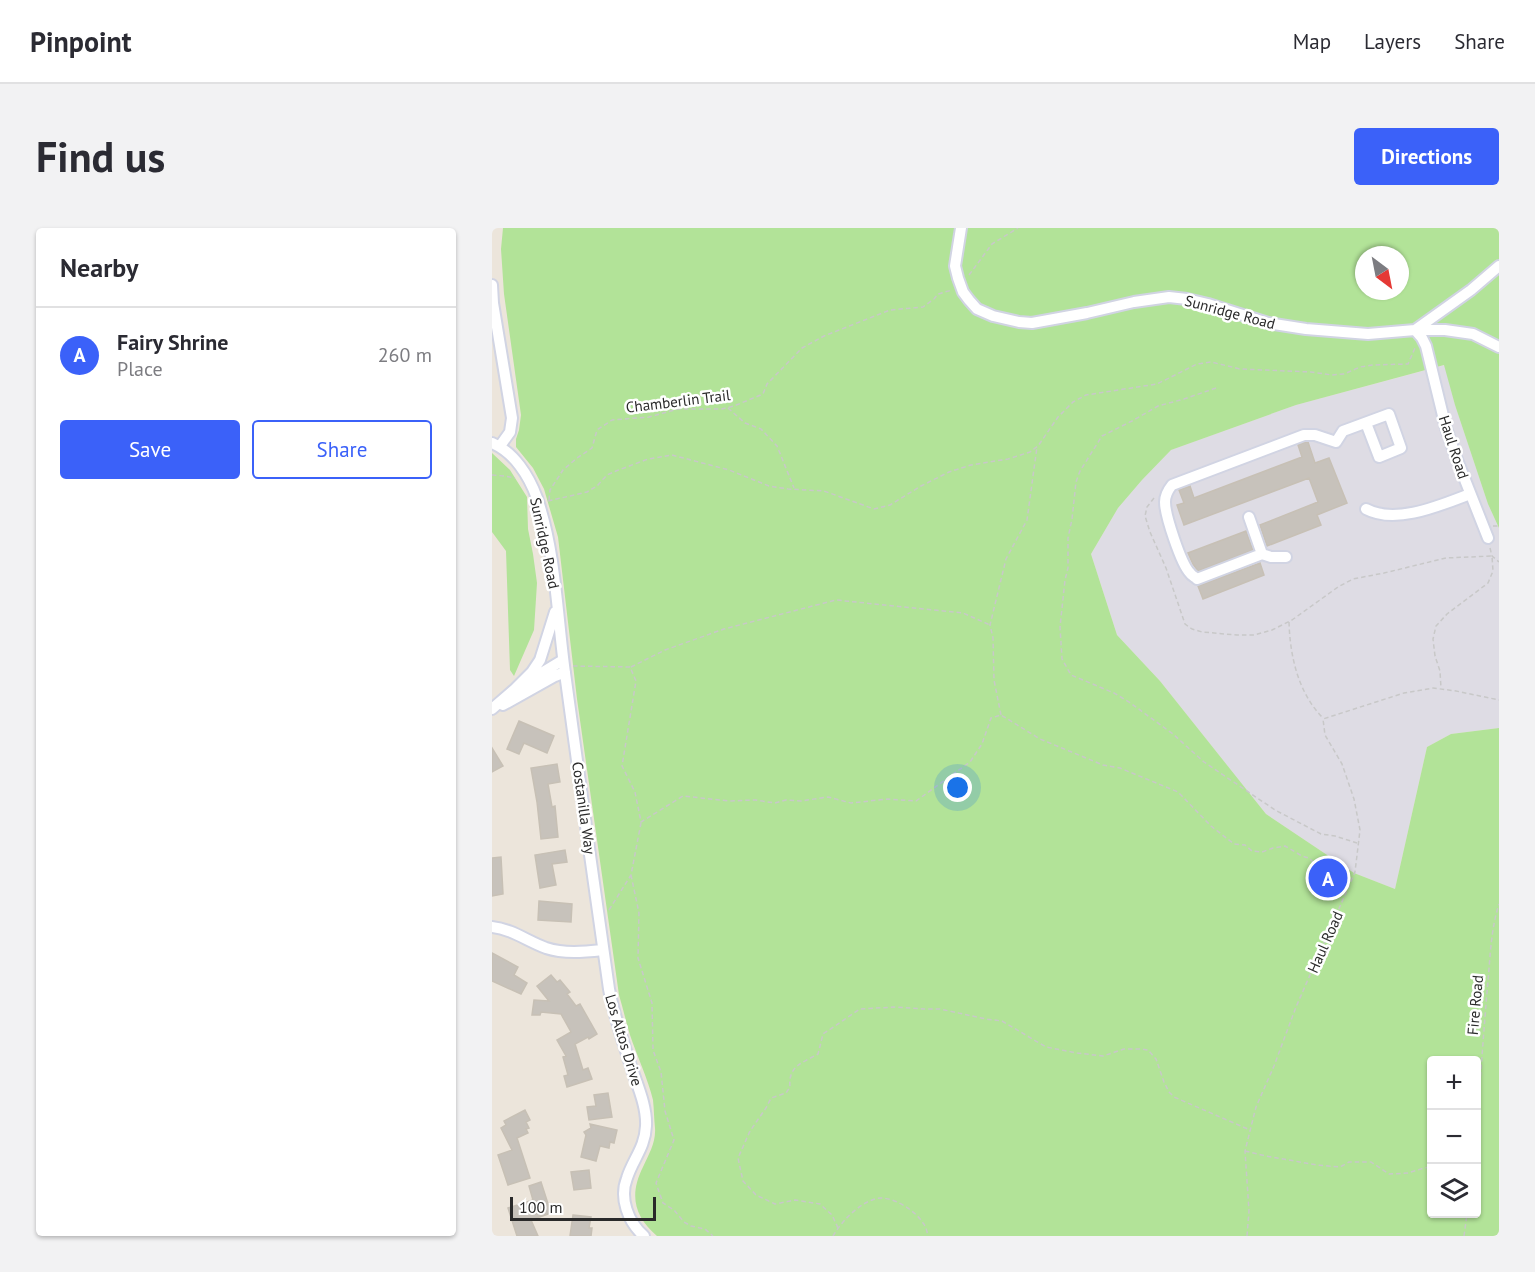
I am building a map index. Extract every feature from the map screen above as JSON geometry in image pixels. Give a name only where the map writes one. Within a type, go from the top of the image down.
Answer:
[{"type":"street","name":"Sunridge Road","points":[[961,228],[955,266],[961,286],[969,300],[977,309],[993,316],[1019,322],[1032,323],[1169,297],[1187,298],[1268,323],[1306,329],[1368,334],[1445,330],[1473,334],[1499,346]]},
{"type":"street","points":[[1417,333],[1499,266]]},
{"type":"street","points":[[492,285],[512,418],[510,432],[496,445]]},
{"type":"street","name":"Haul Road","points":[[1417,333],[1425,346],[1446,428],[1456,457],[1488,538]]},
{"type":"street","points":[[1286,556],[1270,557],[1263,554],[1197,579],[1182,561],[1167,519],[1165,502],[1168,490],[1172,485],[1304,435],[1315,435],[1336,442],[1343,431],[1366,423]]},
{"type":"street","name":"Sunridge Road","points":[[496,445],[511,455],[518,464],[530,481],[539,504],[557,600],[564,666]]},
{"type":"street","points":[[1366,509],[1371,512],[1405,514],[1431,509],[1470,494]]},
{"type":"street","points":[[1249,517],[1263,554]]},
{"type":"street","points":[[492,709],[532,672],[540,660],[554,620],[557,600]]},
{"type":"street","points":[[515,689],[564,666]]},
{"type":"street","points":[[492,709],[507,704],[555,676],[564,666]]},
{"type":"street","name":"Costanilla Way","points":[[564,666],[603,950]]},
{"type":"street","points":[[492,927],[511,931],[546,948],[582,952],[603,950]]},
{"type":"street","name":"Los Altos Drive","points":[[603,950],[614,1017],[640,1092],[645,1115],[644,1143],[627,1176],[624,1195],[629,1216],[644,1236]]},
{"type":"path","points":[[961,286],[992,244],[1018,228]]},
{"type":"path","name":"Chamberlin Trail","points":[[794,489],[769,486],[729,470],[672,455],[648,459],[615,471],[587,492],[549,501],[550,490],[563,470],[592,448],[597,430],[612,420],[649,417],[678,409],[734,406],[763,394],[767,384],[802,348],[824,336],[890,310],[923,307],[938,294],[961,286]]},
{"type":"path","points":[[728,408],[745,423],[761,429],[777,446],[794,489],[824,492],[874,509],[890,505],[949,472],[1030,452],[1038,446],[1058,417],[1073,402],[1086,395],[1157,384],[1197,364],[1210,362],[1240,369],[1332,375],[1344,374],[1373,364],[1408,364],[1417,333]]},
{"type":"path","points":[[1216,388],[1158,406],[1132,422],[1102,436],[1080,471],[1076,482],[1068,538],[1068,568],[1060,627],[1062,659],[1071,675],[1114,693],[1129,702],[1173,734],[1203,762],[1275,810],[1320,834],[1358,843]]},
{"type":"path","points":[[1038,446],[1027,519],[1006,559],[990,625],[993,638],[994,680],[1001,715],[1040,739],[1178,792],[1211,826],[1234,844],[1245,845],[1252,851],[1262,852],[1285,846],[1309,858],[1318,868],[1343,886],[1349,887]]},
{"type":"path","points":[[492,475],[530,481]]},
{"type":"path","points":[[1155,496],[1147,507],[1145,516],[1150,532],[1166,568],[1185,624],[1202,632],[1254,635],[1272,630],[1289,621],[1338,586],[1353,579],[1446,558],[1492,556],[1499,562]]},
{"type":"path","points":[[1441,689],[1440,671],[1433,639],[1436,626],[1447,614],[1488,583],[1493,571],[1488,538]]},
{"type":"path","points":[[564,666],[630,667],[665,650],[724,629],[836,600],[963,613],[990,625]]},
{"type":"path","name":"Haul Road","points":[[1247,1236],[1249,1211],[1245,1151],[1256,1107],[1296,1007],[1355,872],[1359,830],[1354,799],[1342,764],[1325,735],[1323,719],[1311,706],[1300,682],[1292,655],[1289,621]]},
{"type":"path","points":[[600,926],[631,875],[641,822],[635,792],[622,766],[636,681],[630,667]]},
{"type":"path","points":[[1323,719],[1404,693],[1433,688],[1499,700]]},
{"type":"path","points":[[641,822],[683,796],[775,803],[828,797],[851,803],[888,799],[916,801],[970,762],[982,744],[991,718],[1001,715]]},
{"type":"path","points":[[631,875],[639,913],[638,958],[652,1004],[653,1050],[661,1072],[665,1111],[674,1140],[656,1183],[663,1203],[674,1210],[684,1222],[705,1229],[713,1236]]},
{"type":"path","name":"Fire Road","points":[[1478,1110],[1488,980],[1499,904]]},
{"type":"path","points":[[838,1228],[832,1215],[820,1204],[795,1200],[775,1204],[756,1195],[743,1181],[738,1158],[750,1131],[771,1098],[786,1093],[790,1087],[789,1078],[793,1069],[818,1053],[823,1034],[860,1009],[896,1007],[940,1009],[1002,1021],[1046,1047],[1077,1053],[1103,1056],[1124,1049],[1148,1050],[1156,1059],[1164,1082],[1174,1097],[1250,1130]]},
{"type":"path","points":[[1245,1151],[1317,1165],[1340,1167],[1349,1162],[1371,1162],[1389,1174],[1408,1173],[1427,1168]]},
{"type":"path","points":[[833,1236],[854,1210],[876,1198],[895,1201],[910,1210],[924,1223],[928,1236]]},
{"type":"path","points":[[1464,1236],[1466,1218]]},
{"type":"shaded area","points":[[1445,365],[1455,405],[1488,504],[1499,528],[1499,728],[1451,734],[1427,747],[1395,889],[1354,873],[1266,814],[1160,681],[1117,635],[1091,554],[1118,508],[1171,450],[1296,405]]},
{"type":"green space","points":[[503,228],[1499,228],[1499,528],[1488,504],[1444,365],[1296,405],[1171,450],[1118,508],[1091,554],[1117,635],[1160,681],[1266,814],[1354,873],[1395,889],[1427,747],[1451,734],[1499,728],[1499,1236],[657,1236],[643,1221],[635,1196],[639,1177],[654,1138],[653,1100],[630,1035],[619,995],[577,699],[558,537],[544,489],[533,468],[516,447],[521,415],[504,294],[501,249]]},
{"type":"green space","points":[[492,453],[510,470],[527,497],[528,529],[537,583],[534,630],[514,676],[510,670],[506,551],[492,532]]},
{"type":"building","points":[[1308,442],[1315,463],[1329,458],[1347,503],[1317,515],[1321,525],[1267,546],[1260,525],[1318,502],[1309,478],[1184,525],[1177,505],[1184,503],[1179,490],[1190,486],[1194,498],[1302,457],[1298,445]]},
{"type":"building","points":[[1246,531],[1253,550],[1198,571],[1188,553]]},
{"type":"building","points":[[1260,563],[1264,575],[1203,599],[1198,586]]},
{"type":"building","points":[[519,721],[554,736],[547,753],[524,743],[519,754],[507,749]]},
{"type":"building","points":[[492,748],[503,766],[492,772]]},
{"type":"building","points":[[557,764],[560,782],[548,784],[552,807],[555,806],[558,837],[541,839],[531,768]]},
{"type":"building","points":[[565,850],[567,862],[552,864],[556,885],[540,888],[535,855]]},
{"type":"building","points":[[501,857],[503,894],[492,896],[492,858]]},
{"type":"building","points":[[539,901],[572,904],[571,922],[538,920]]},
{"type":"building","points":[[492,953],[518,967],[514,975],[527,983],[521,994],[492,981]]},
{"type":"building","points":[[551,975],[557,982],[560,980],[570,992],[567,994],[576,1006],[580,1004],[597,1034],[575,1044],[583,1070],[588,1068],[592,1079],[567,1087],[564,1076],[568,1075],[563,1057],[566,1056],[557,1040],[571,1032],[561,1014],[541,1012],[540,1015],[532,1015],[534,1000],[549,1001],[537,986]]},
{"type":"building","points":[[608,1093],[612,1117],[589,1120],[587,1107],[596,1106],[594,1095]]},
{"type":"building","points":[[525,1110],[530,1120],[526,1122],[529,1128],[526,1129],[528,1133],[517,1138],[530,1178],[508,1185],[498,1155],[512,1150],[501,1128],[506,1125],[504,1121]]},
{"type":"building","points":[[590,1124],[617,1130],[614,1143],[610,1142],[609,1148],[600,1146],[596,1161],[581,1157],[586,1135],[584,1132],[591,1128]]},
{"type":"building","points":[[589,1170],[591,1188],[574,1190],[571,1172]]},
{"type":"building","points":[[541,1182],[551,1213],[531,1220],[538,1236],[517,1236],[508,1208],[533,1200],[529,1186]]},
{"type":"building","points":[[573,1215],[591,1217],[589,1228],[592,1228],[591,1236],[570,1236]]},
{"type":"place","name":"Fairy Shrine","points":[[1328,878]]}]
